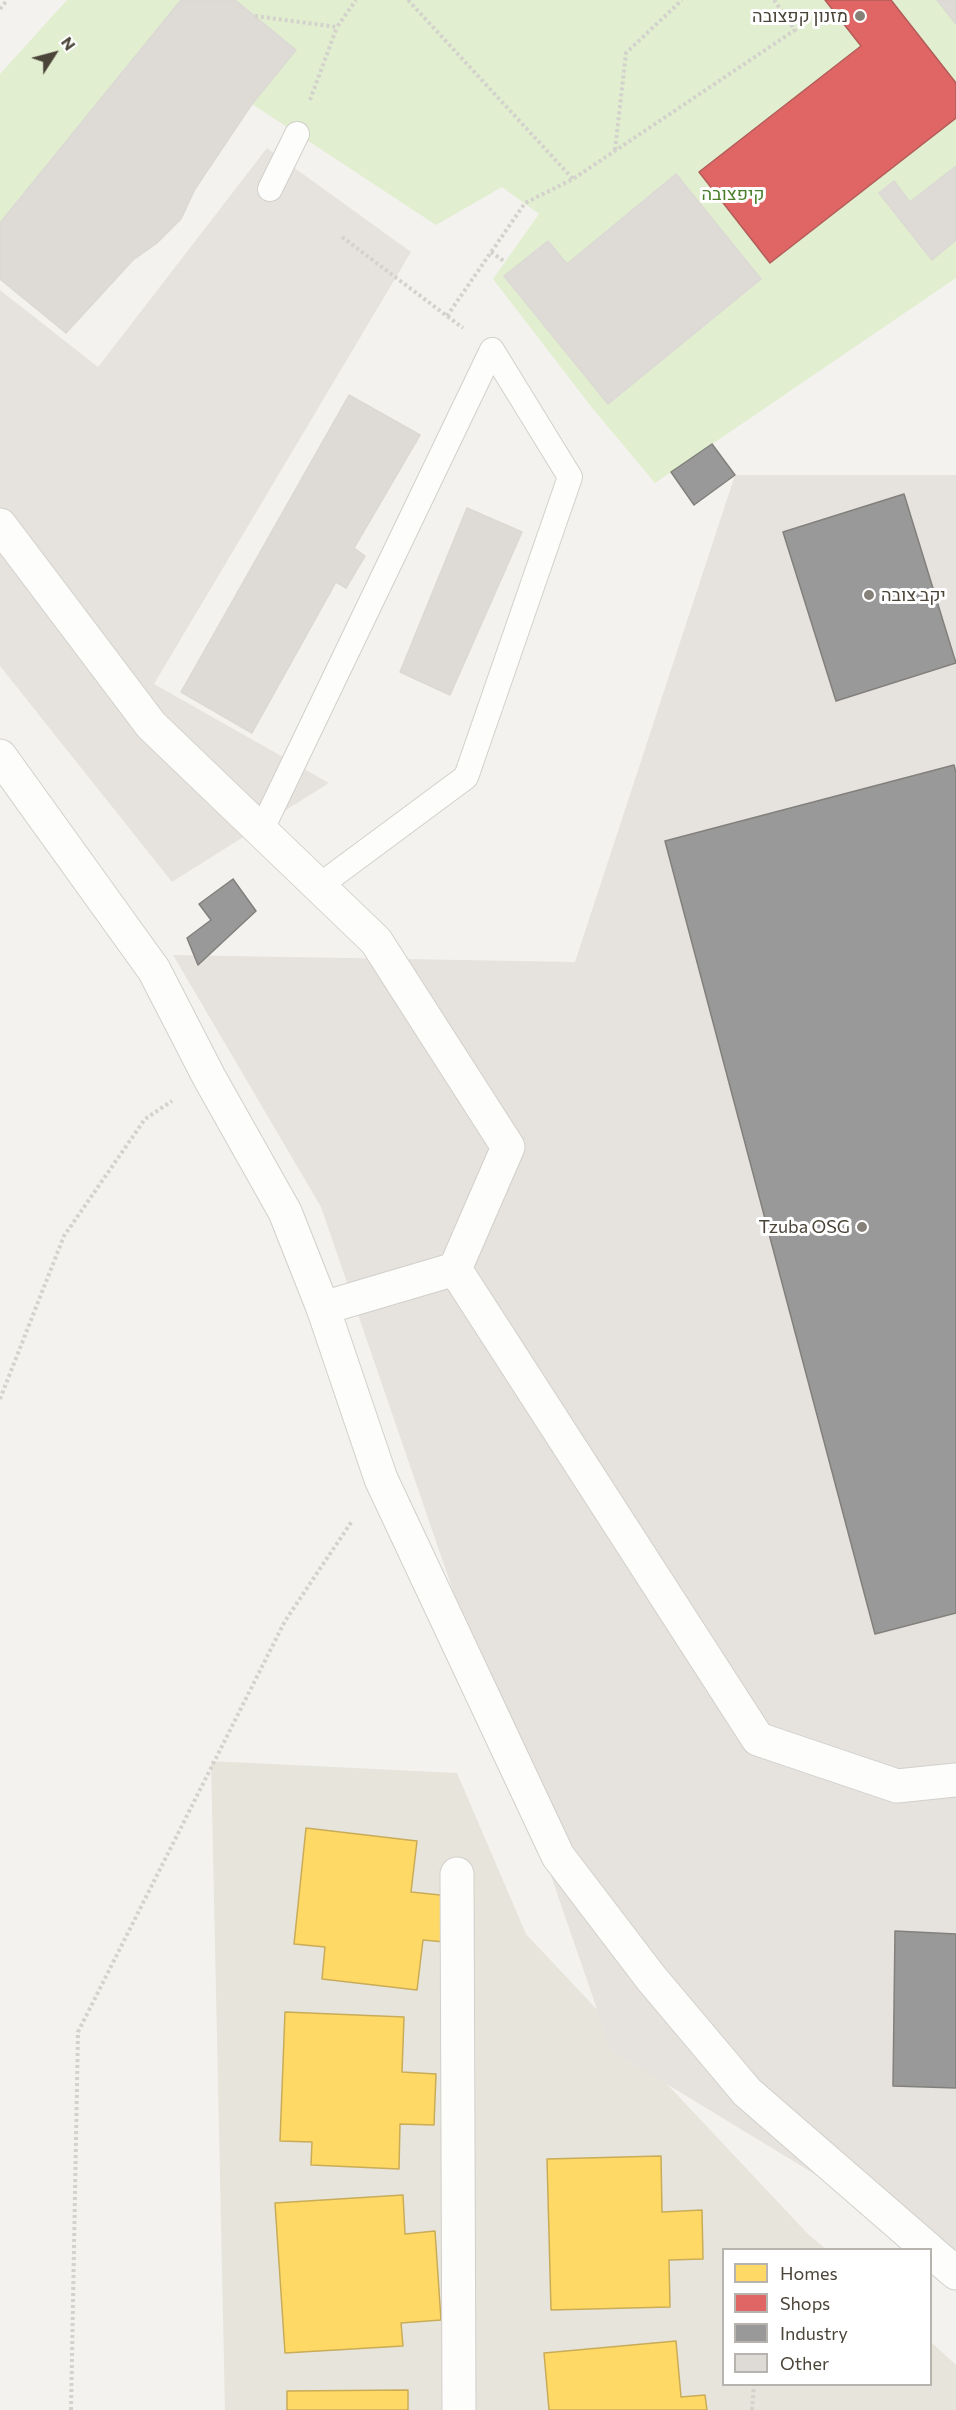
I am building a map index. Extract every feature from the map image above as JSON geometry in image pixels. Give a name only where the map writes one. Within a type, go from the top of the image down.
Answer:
[{"type":"street","points":[[0,525],[151,725],[376,941],[507,1147],[455,1269]]},
{"type":"street","points":[[0,756],[154,970],[209,1077],[285,1212],[323,1308],[381,1479],[558,1856],[651,1978],[747,2092],[928,2248]]},
{"type":"street","points":[[323,1308],[455,1269]]},
{"type":"street","points":[[455,1269],[758,1738],[897,1786],[956,1780]]},
{"type":"street","points":[[457,1874],[459,2410]]},
{"type":"street","points":[[932,2252],[956,2273]]},
{"type":"lane","points":[[270,189],[297,134]]},
{"type":"lane","points":[[261,831],[492,350]]},
{"type":"lane","points":[[320,886],[466,777],[570,477],[492,350]]},
{"type":"path","points":[[0,9],[7,0]]},
{"type":"path","points":[[297,134],[337,27],[356,0]]},
{"type":"path","points":[[408,0],[573,179]]},
{"type":"path","points":[[615,151],[626,53],[681,0]]},
{"type":"path","points":[[447,316],[525,203],[573,179],[795,30],[774,0]]},
{"type":"path","points":[[255,16],[337,27]]},
{"type":"path","points":[[342,237],[492,350]]},
{"type":"path","points":[[491,252],[505,262]]},
{"type":"path","points":[[0,1399],[64,1236],[145,1119],[209,1077]]},
{"type":"path","points":[[71,2410],[78,2032],[285,1621],[381,1479]]},
{"type":"path","points":[[752,2410],[754,2386]]},
{"type":"shaded area","points":[[267,148],[411,252],[154,684],[329,783],[172,882],[0,666],[0,290],[98,367]]},
{"type":"shaded area","points":[[735,475],[956,475],[956,2272],[932,2253],[932,2248],[925,2248],[885,2217],[611,2050],[321,1207],[173,955],[575,962]]},
{"type":"shaded area","points":[[350,965],[468,1139],[397,1193],[276,1017]]},
{"type":"shaded area","points":[[211,1761],[457,1773],[526,1934],[808,2234],[825,2248],[722,2248],[722,2386],[932,2386],[932,2343],[956,2365],[956,2410],[225,2410]]},
{"type":"green space","name":"קיפצובה","points":[[67,0],[956,0],[956,278],[655,483],[593,409],[493,279],[539,214],[502,187],[436,225],[252,104],[195,188],[181,219],[157,243],[133,260],[66,333],[0,279],[0,74]]},
{"type":"building: Homes","points":[[306,1828],[417,1841],[411,1892],[450,1896],[445,1942],[423,1940],[417,1990],[322,1979],[325,1947],[294,1944]]},
{"type":"building: Homes","points":[[285,2012],[404,2017],[402,2072],[436,2074],[434,2125],[400,2124],[399,2169],[311,2165],[312,2142],[280,2141]]},
{"type":"building: Homes","points":[[661,2156],[662,2212],[702,2210],[703,2259],[669,2260],[670,2307],[551,2310],[547,2159]]},
{"type":"building: Homes","points":[[403,2195],[405,2234],[435,2231],[441,2320],[401,2323],[403,2346],[285,2353],[275,2203]]},
{"type":"building: Homes","points":[[676,2341],[681,2397],[705,2395],[707,2410],[549,2410],[544,2353]]},
{"type":"building: Homes","points":[[408,2390],[408,2410],[287,2410],[287,2391]]},
{"type":"building: Shops","points":[[825,0],[891,0],[956,83],[956,118],[770,263],[699,172],[861,46]]},
{"type":"building: Industry","points":[[712,444],[735,475],[694,505],[671,472]]},
{"type":"building: Industry","name":"יקב צובה","points":[[904,494],[956,663],[836,701],[783,532]]},
{"type":"building: Industry","name":"Tzuba OSG","points":[[954,765],[956,773],[956,1613],[875,1634],[665,841]]},
{"type":"building: Industry","points":[[233,879],[256,911],[198,965],[187,938],[211,920],[199,904]]},
{"type":"building: Industry","points":[[895,1931],[956,1934],[956,2088],[893,2086]]},
{"type":"building: Other","points":[[181,0],[235,0],[296,50],[252,104],[195,189],[181,219],[157,243],[133,260],[66,333],[0,279],[0,223]]},
{"type":"building: Other","points":[[937,0],[956,0],[956,24]]},
{"type":"building: Other","points":[[956,166],[956,240],[932,260],[879,193],[894,181],[910,202]]},
{"type":"building: Other","points":[[676,174],[761,279],[608,404],[504,276],[548,241],[567,264]]},
{"type":"building: Other","points":[[349,395],[420,435],[354,548],[365,556],[346,588],[336,582],[252,733],[181,692]]},
{"type":"building: Other","points":[[467,508],[522,532],[450,695],[400,672]]},
{"type":"place","name":"מזנון קפצובה","points":[[860,16]]},
{"type":"place","name":"יקב צובה","points":[[869,595]]},
{"type":"place","name":"Tzuba OSG","points":[[862,1227]]}]
